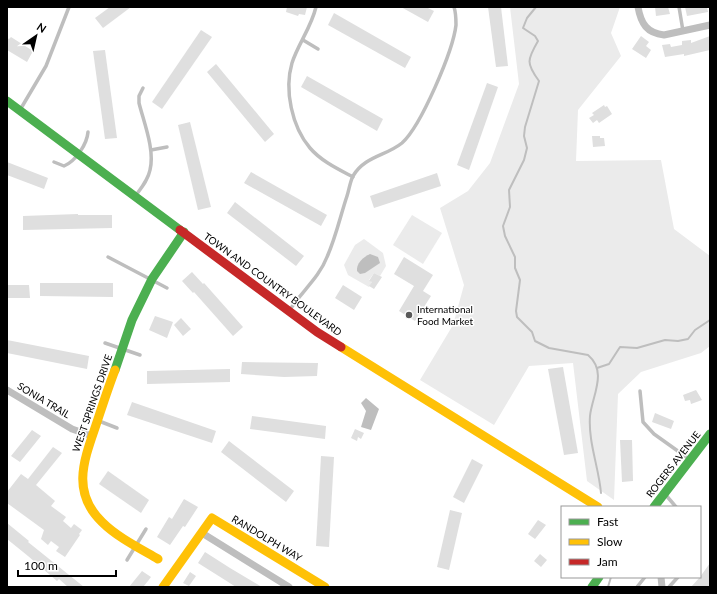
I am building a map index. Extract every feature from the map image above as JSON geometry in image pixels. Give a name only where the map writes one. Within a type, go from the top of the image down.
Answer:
[{"type":"street","points":[[638,7],[643,24],[652,32],[664,35],[710,25]]},
{"type":"street","name":"TOWN AND COUNTRY BOULEVARD","points":[[7,101],[136,196],[289,312],[353,355],[596,506]]},
{"type":"street","name":"WEST SPRINGS DRIVE","points":[[158,560],[98,520],[90,510],[84,498],[81,486],[81,474],[83,462],[132,320],[152,279],[184,232]]},
{"type":"street","name":"SONIA TRAIL","points":[[7,390],[72,429],[92,436]]},
{"type":"street","name":"ROGERS AVENUE","points":[[655,506],[710,434]]},
{"type":"street","name":"RANDOLPH WAY","points":[[163,587],[212,518],[325,587]]},
{"type":"street","points":[[202,534],[289,587]]},
{"type":"street","points":[[592,587],[598,578]]},
{"type":"lane","points":[[20,110],[46,66],[69,7]]},
{"type":"lane","points":[[316,7],[292,64],[289,78],[289,92],[296,122],[302,136],[310,148],[330,165],[353,178]]},
{"type":"lane","points":[[289,312],[299,296],[314,280],[324,266],[333,244],[353,178],[359,168],[367,161],[402,143],[418,121],[446,61],[456,25],[454,7]]},
{"type":"lane","points":[[679,7],[683,31]]},
{"type":"lane","points":[[303,40],[318,49]]},
{"type":"lane","points":[[136,196],[150,171],[150,150],[139,103],[139,96],[143,88]]},
{"type":"lane","points":[[54,162],[64,166],[72,162],[86,143],[88,132]]},
{"type":"lane","points":[[150,150],[167,147]]},
{"type":"lane","points":[[108,257],[167,288]]},
{"type":"lane","points":[[105,343],[140,355]]},
{"type":"lane","points":[[640,391],[643,422],[654,434],[690,460]]},
{"type":"lane","points":[[98,420],[117,428]]},
{"type":"lane","points":[[664,493],[675,506]]},
{"type":"lane","points":[[127,560],[146,529]]},
{"type":"lane","points":[[637,587],[644,578]]},
{"type":"lane","points":[[669,587],[677,578]]},
{"type":"shaded area","points":[[510,7],[620,7],[611,33],[621,56],[578,110],[576,161],[661,160],[674,229],[710,256],[710,346],[701,353],[641,372],[618,394],[614,500],[587,481],[573,363],[529,366],[494,425],[420,380],[453,325],[464,285],[440,208],[468,191],[490,163],[519,84]]},
{"type":"shaded area","points":[[412,215],[442,233],[423,264],[393,245]]},
{"type":"shaded area","points":[[364,239],[383,253],[386,266],[380,276],[374,273],[369,280],[372,282],[369,287],[348,275],[344,265],[355,245]]},
{"type":"shaded area","points":[[370,254],[378,257],[380,263],[365,273],[360,274],[357,271],[359,263]]},
{"type":"shaded area","points":[[366,398],[379,409],[371,430],[361,427],[366,411],[361,403]]},
{"type":"building","points":[[110,7],[131,7],[103,28],[95,18]]},
{"type":"building","points":[[287,7],[307,7],[305,15],[299,14],[298,16],[286,12]]},
{"type":"building","points":[[401,7],[426,7],[434,11],[428,22]]},
{"type":"building","points":[[488,7],[501,7],[508,66],[496,67]]},
{"type":"building","points":[[655,7],[668,7],[670,14],[656,16]]},
{"type":"building","points":[[685,7],[707,7],[708,12],[687,16]]},
{"type":"building","points":[[334,13],[411,57],[405,68],[328,25]]},
{"type":"building","points":[[201,30],[212,37],[162,109],[152,102]]},
{"type":"building","points":[[641,36],[649,42],[646,46],[651,50],[646,58],[632,49]]},
{"type":"building","points":[[710,36],[710,50],[684,56],[684,54],[665,57],[662,45],[670,44],[671,47],[682,45],[682,41],[691,40],[691,43]]},
{"type":"building","points":[[11,37],[33,51],[27,62],[7,50],[7,38],[9,39]]},
{"type":"building","points":[[105,50],[117,138],[105,139],[93,51]]},
{"type":"building","points":[[216,64],[274,134],[265,142],[207,72]]},
{"type":"building","points":[[307,76],[383,119],[377,131],[301,87]]},
{"type":"building","points":[[487,83],[498,87],[469,170],[457,165]]},
{"type":"building","points":[[604,105],[605,107],[607,106],[612,114],[599,123],[597,120],[593,123],[589,118],[594,115],[592,113]]},
{"type":"building","points":[[190,122],[211,207],[198,210],[178,125]]},
{"type":"building","points":[[592,136],[600,136],[600,138],[604,138],[605,146],[593,147]]},
{"type":"building","points":[[7,162],[48,178],[44,189],[7,175]]},
{"type":"building","points":[[251,172],[327,215],[321,226],[244,183]]},
{"type":"building","points":[[437,173],[441,186],[374,208],[370,196]]},
{"type":"building","points":[[235,202],[304,256],[296,266],[227,213]]},
{"type":"building","points":[[78,214],[112,215],[112,228],[23,230],[23,216]]},
{"type":"building","points":[[404,257],[433,275],[423,291],[431,296],[415,321],[399,311],[414,286],[394,274]]},
{"type":"building","points":[[192,272],[203,284],[204,283],[243,327],[233,336],[194,292],[193,293],[182,281]]},
{"type":"building","points":[[374,273],[382,277],[374,289],[369,286],[372,282],[369,281]]},
{"type":"building","points":[[40,283],[113,283],[113,297],[40,296]]},
{"type":"building","points":[[7,285],[29,285],[30,298],[7,298]]},
{"type":"building","points":[[343,285],[362,297],[354,310],[335,298]]},
{"type":"building","points":[[155,316],[173,322],[167,338],[149,330]]},
{"type":"building","points":[[181,318],[191,329],[183,336],[174,325]]},
{"type":"building","points":[[7,340],[89,356],[87,369],[7,353]]},
{"type":"building","points":[[242,362],[318,363],[317,376],[284,377],[241,374]]},
{"type":"building","points":[[563,367],[578,453],[564,455],[548,369]]},
{"type":"building","points":[[230,369],[230,382],[147,384],[147,371]]},
{"type":"building","points":[[696,390],[702,400],[691,404],[690,400],[685,401],[683,395]]},
{"type":"building","points":[[132,402],[216,431],[212,443],[127,415]]},
{"type":"building","points":[[655,413],[674,421],[671,429],[652,422]]},
{"type":"building","points":[[252,416],[326,426],[325,439],[250,429]]},
{"type":"building","points":[[355,429],[364,433],[361,439],[358,437],[357,441],[351,438]]},
{"type":"building","points":[[32,430],[41,436],[20,462],[11,456]]},
{"type":"building","points":[[620,440],[632,440],[633,481],[622,482]]},
{"type":"building","points":[[229,441],[294,491],[286,502],[221,452]]},
{"type":"building","points":[[53,447],[62,453],[36,485],[55,501],[51,506],[66,517],[63,521],[71,528],[74,524],[82,530],[65,557],[56,551],[59,547],[51,541],[48,545],[41,539],[44,530],[7,503],[7,492],[21,474],[28,479]]},
{"type":"building","points":[[321,456],[334,457],[329,547],[316,546]]},
{"type":"building","points":[[472,459],[483,465],[464,503],[453,497]]},
{"type":"building","points":[[108,471],[149,500],[141,513],[99,484]]},
{"type":"building","points":[[184,499],[198,507],[185,527],[183,526],[170,545],[157,537],[169,517],[172,519]]},
{"type":"building","points":[[450,510],[462,513],[449,570],[437,567]]},
{"type":"building","points":[[538,520],[546,525],[535,539],[528,534]]},
{"type":"building","points":[[7,523],[84,587],[68,587],[59,579],[57,581],[7,539]]},
{"type":"building","points":[[205,552],[262,587],[236,587],[198,563]]},
{"type":"building","points":[[540,554],[547,560],[541,567],[534,561]]},
{"type":"building","points":[[710,563],[710,587],[691,587],[699,578],[701,578],[701,576]]},
{"type":"building","points":[[142,571],[151,577],[148,581],[143,587],[129,587]]},
{"type":"building","points":[[190,572],[196,576],[189,586],[183,583]]},
{"type":"waterway","points":[[536,7],[527,18],[523,28],[535,36],[538,41],[530,57],[530,65],[539,81],[525,127],[524,136],[527,148],[524,160],[509,190],[510,207],[503,226],[505,236],[515,257],[515,268],[520,280],[516,311],[517,317],[532,332],[535,341],[549,348],[588,355],[594,362],[597,369],[598,376],[591,408],[590,426],[601,493]]},
{"type":"waterway","points":[[597,368],[609,364],[620,347],[637,348],[665,340],[678,341],[688,339],[695,330],[710,320]]},
{"type":"waterway","points":[[608,587],[611,578]]},
{"type":"traffic: fast","points":[[7,101],[180,230]]},
{"type":"traffic: fast","points":[[115,370],[132,320],[152,279],[184,232]]},
{"type":"traffic: fast","points":[[655,506],[710,434]]},
{"type":"traffic: fast","points":[[592,587],[598,578]]},
{"type":"traffic: slow","points":[[341,347],[596,506]]},
{"type":"traffic: slow","points":[[115,370],[84,463],[83,487],[86,499],[92,511],[102,522],[121,537],[158,559]]},
{"type":"traffic: slow","points":[[163,587],[212,518],[325,587]]},
{"type":"traffic: jam","points":[[180,230],[317,332],[341,347]]},
{"type":"place","name":"International Food Market","points":[[409,315]]}]
